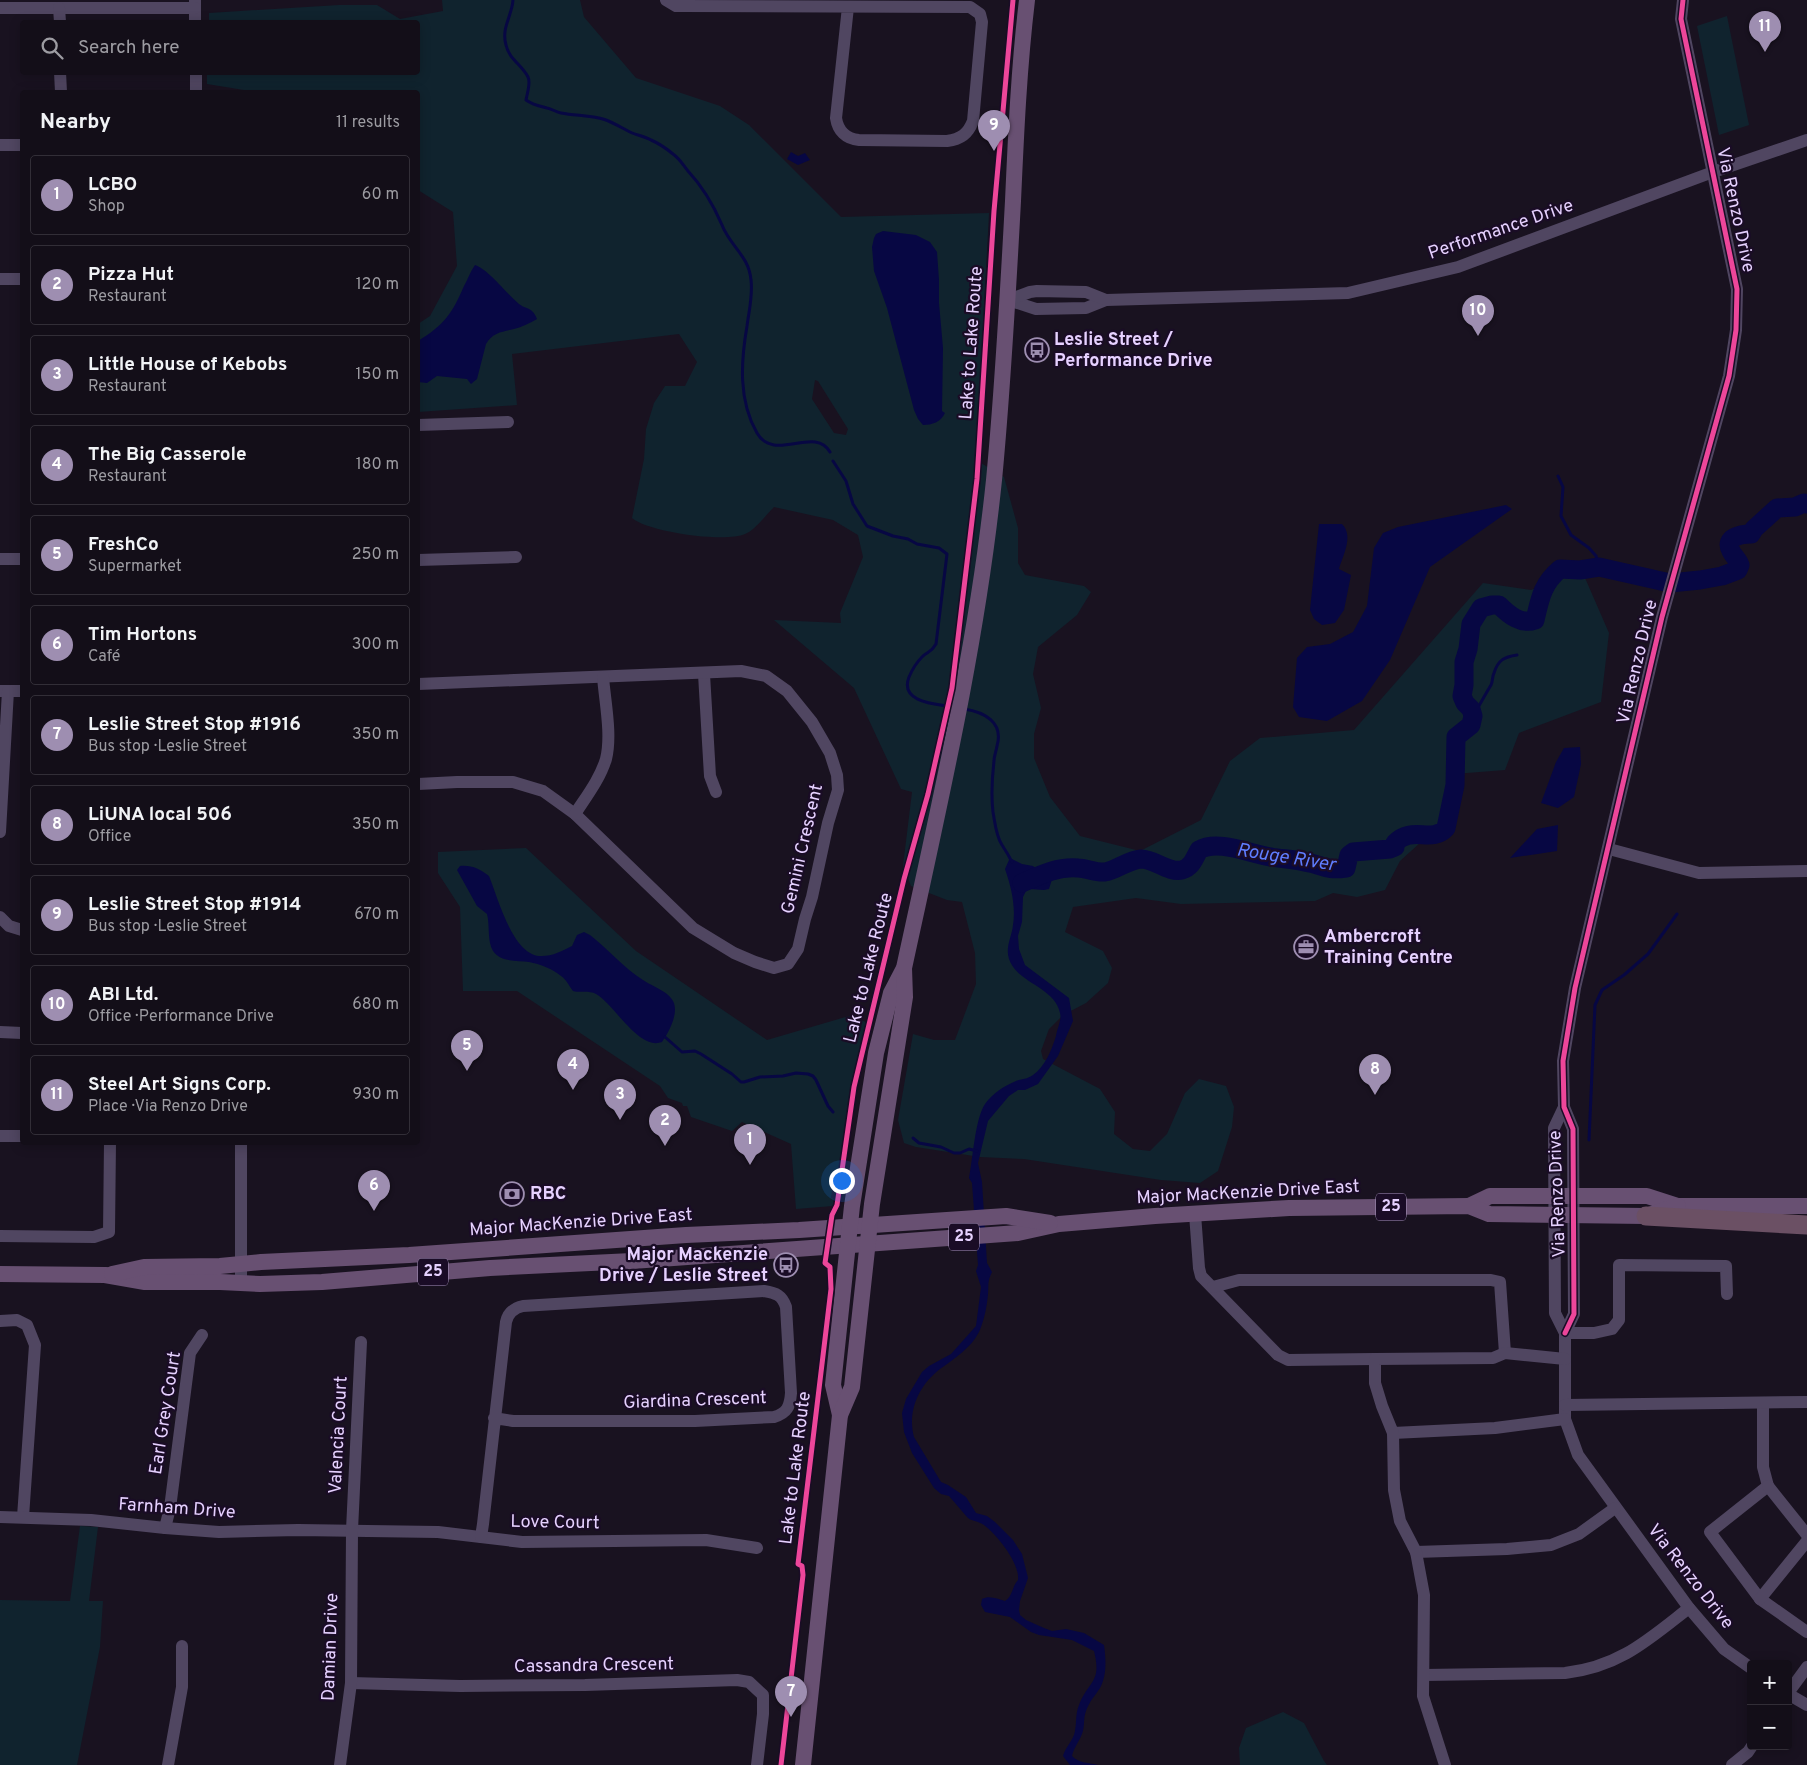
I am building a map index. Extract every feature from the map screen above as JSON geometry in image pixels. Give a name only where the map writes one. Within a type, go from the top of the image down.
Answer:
[{"type":"highway","points":[[1646,1216],[1807,1225]]},
{"type":"main road","points":[[803,1765],[840,1415],[852,1388],[870,1224],[905,997],[904,968],[956,730],[981,582],[994,483],[1008,300],[1020,60],[1027,0]]},
{"type":"main road","points":[[840,1415],[833,1385],[849,1226],[876,1053],[891,993],[904,968]]},
{"type":"main road","name":"Major MacKenzie Drive East","points":[[1469,1206],[1490,1196],[1647,1196],[1678,1206]]},
{"type":"main road","name":"Major MacKenzie Drive East","points":[[0,1274],[105,1275],[145,1282],[220,1282],[240,1284],[322,1282],[376,1276],[1018,1234],[1059,1224],[1289,1208],[1469,1206],[1489,1214],[1646,1216],[1678,1206],[1807,1206]]},
{"type":"main road","name":"Major MacKenzie Drive East","points":[[105,1275],[144,1266],[220,1266],[1006,1216],[1059,1224]]},
{"type":"main road","points":[[544,1245],[545,1265]]},
{"type":"street","points":[[666,0],[676,6],[970,7],[977,11],[982,18],[982,22],[973,121],[967,133],[956,140],[859,140],[852,139],[843,134],[836,118],[848,7]]},
{"type":"street","name":"Via Renzo Drive","points":[[1683,0],[1681,19],[1738,289],[1736,330],[1728,376],[1662,617],[1575,988],[1563,1061],[1564,1107],[1573,1129],[1574,1215],[1574,1314],[1565,1333],[1565,1419],[1578,1455],[1615,1508],[1689,1608],[1724,1649],[1747,1665]]},
{"type":"street","points":[[0,8],[195,4],[196,20]]},
{"type":"street","points":[[59,8],[60,20]]},
{"type":"street","points":[[60,75],[61,90]]},
{"type":"street","points":[[196,75],[196,90]]},
{"type":"street","name":"Performance Drive","points":[[1008,300],[1036,309],[1086,308],[1106,300],[1348,293],[1458,267],[1713,172],[1807,140]]},
{"type":"street","points":[[0,145],[20,145]]},
{"type":"street","points":[[0,279],[20,279]]},
{"type":"street","name":"Performance Drive","points":[[1008,300],[1037,291],[1086,292],[1106,300]]},
{"type":"street","points":[[420,424],[508,422]]},
{"type":"street","points":[[420,560],[516,557]]},
{"type":"street","points":[[0,559],[20,559]]},
{"type":"street","name":"Gemini Crescent","points":[[420,684],[704,674],[741,671],[766,676],[787,691],[812,722],[830,753],[837,775],[838,790],[828,823],[812,897],[798,949],[788,964],[774,968],[734,953],[693,928],[575,814],[543,790],[513,782],[420,784]]},
{"type":"street","points":[[704,674],[710,776],[716,792]]},
{"type":"street","points":[[575,814],[598,779],[606,760],[608,743],[603,677]]},
{"type":"street","points":[[0,832],[4,691],[20,691]]},
{"type":"street","points":[[1609,849],[1698,872],[1807,871]]},
{"type":"street","points":[[0,917],[9,926],[20,929]]},
{"type":"street","points":[[0,1032],[20,1033]]},
{"type":"street","name":"Via Renzo Drive","points":[[1564,1107],[1554,1128],[1553,1215],[1555,1313],[1565,1333]]},
{"type":"street","points":[[0,1136],[20,1136]]},
{"type":"street","points":[[0,1236],[94,1237],[109,1232],[110,1145]]},
{"type":"street","points":[[240,1284],[241,1145]]},
{"type":"street","points":[[1195,1214],[1201,1276],[1278,1355],[1288,1360],[1493,1358],[1505,1352],[1565,1358]]},
{"type":"street","points":[[1565,1333],[1594,1333],[1612,1329],[1619,1320],[1619,1265],[1726,1266],[1727,1294]]},
{"type":"street","points":[[1213,1287],[1239,1280],[1490,1280],[1500,1282],[1505,1352]]},
{"type":"street","name":"Giardina Crescent","points":[[481,1537],[494,1418],[506,1322],[507,1316],[517,1307],[764,1291],[780,1295],[784,1300],[786,1307],[791,1402],[788,1410],[782,1415],[774,1417],[695,1420],[513,1422],[494,1418]]},
{"type":"street","points":[[0,1321],[17,1320],[27,1325],[35,1345],[23,1517]]},
{"type":"street","name":"Earl Grey Court","points":[[166,1528],[190,1353],[202,1335]]},
{"type":"street","name":"Valencia Court","points":[[352,1530],[361,1342]]},
{"type":"street","points":[[1375,1359],[1375,1383],[1393,1433],[1394,1490],[1400,1522],[1416,1552],[1424,1595],[1423,1696],[1445,1765]]},
{"type":"street","points":[[1565,1405],[1807,1402]]},
{"type":"street","points":[[1763,1404],[1763,1467],[1768,1486],[1807,1535]]},
{"type":"street","points":[[1393,1433],[1495,1428],[1565,1419]]},
{"type":"street","points":[[1768,1486],[1710,1532],[1760,1599],[1807,1632]]},
{"type":"street","points":[[1416,1552],[1508,1550],[1551,1545],[1579,1534],[1615,1508]]},
{"type":"street","name":"Farnham Drive","points":[[0,1517],[91,1520],[219,1532],[352,1530]]},
{"type":"street","name":"Love Court","points":[[352,1530],[438,1532],[522,1542],[706,1540],[757,1548]]},
{"type":"street","name":"Damian Drive","points":[[340,1765],[351,1682],[352,1530]]},
{"type":"street","points":[[1760,1599],[1807,1541]]},
{"type":"street","points":[[1424,1675],[1565,1673],[1587,1670],[1615,1660],[1640,1647],[1689,1608]]},
{"type":"street","points":[[168,1765],[182,1687],[182,1646]]},
{"type":"street","points":[[1792,1688],[1807,1667]]},
{"type":"street","name":"Cassandra Crescent","points":[[351,1682],[460,1686],[749,1682],[763,1695],[763,1714],[757,1765]]},
{"type":"street","points":[[1792,1695],[1807,1704]]},
{"type":"street","points":[[1732,1765],[1749,1750]]},
{"type":"shaded area","points":[[442,0],[580,0],[584,17],[636,78],[720,106],[749,125],[841,217],[989,213],[976,460],[1004,477],[1018,528],[1018,563],[1025,575],[1084,586],[1091,592],[1077,615],[1038,647],[1033,674],[1041,708],[1034,734],[1034,758],[1050,797],[1080,836],[1140,851],[1201,820],[1230,761],[1260,738],[1354,730],[1483,583],[1531,590],[1582,571],[1609,633],[1601,702],[1519,733],[1505,770],[1454,774],[1442,823],[1400,861],[1385,890],[1357,897],[1333,893],[1315,901],[1181,904],[1136,898],[1073,907],[1065,932],[1103,951],[1112,968],[1108,983],[1086,1003],[1063,1015],[1049,1029],[1041,1051],[1043,1059],[1100,1089],[1115,1112],[1114,1134],[1133,1149],[1150,1151],[1167,1134],[1185,1093],[1199,1079],[1226,1086],[1234,1107],[1232,1127],[1218,1171],[1200,1183],[1161,1180],[1024,1159],[980,1157],[916,1147],[904,1143],[898,1120],[913,1034],[934,1040],[955,1040],[976,984],[975,953],[962,902],[947,900],[911,886],[903,866],[912,792],[901,789],[854,688],[774,620],[841,623],[840,613],[863,557],[858,535],[833,520],[774,507],[752,530],[735,536],[705,537],[687,535],[654,528],[632,518],[644,459],[646,429],[654,403],[665,386],[685,386],[697,362],[679,334],[512,354],[517,405],[420,412],[420,323],[430,316],[457,266],[453,212],[420,191],[420,90],[244,90],[207,84],[207,75],[420,75],[420,20],[209,20],[209,13],[339,5],[377,5],[400,19],[443,11]],"holes":[[[815,380],[818,381],[848,429],[846,435],[834,433],[812,399]]]},
{"type":"shaded area","points":[[1727,16],[1749,125],[1719,135],[1697,26]]},
{"type":"shaded area","points":[[791,152],[798,156],[805,153],[810,160],[798,165],[787,159]]},
{"type":"shaded area","points":[[883,231],[916,235],[930,242],[937,252],[943,348],[942,411],[945,413],[939,421],[930,424],[923,425],[914,410],[887,308],[874,271],[872,247],[874,238],[876,234]]},
{"type":"shaded area","points":[[475,265],[480,267],[519,304],[532,311],[537,319],[492,337],[486,344],[477,379],[471,384],[467,379],[437,376],[427,383],[420,382],[420,340],[434,330],[446,318]]},
{"type":"shaded area","points":[[1506,505],[1512,509],[1430,567],[1390,660],[1362,701],[1327,721],[1299,717],[1293,707],[1297,658],[1307,647],[1330,644],[1353,632],[1367,606],[1374,548],[1383,533],[1398,527]]},
{"type":"shaded area","points":[[1319,524],[1342,524],[1347,534],[1347,546],[1339,569],[1351,575],[1344,610],[1335,623],[1322,625],[1314,619],[1310,610]]},
{"type":"shaded area","points":[[1580,747],[1581,764],[1574,797],[1558,808],[1541,803],[1556,762],[1564,748]]},
{"type":"shaded area","points":[[1558,825],[1557,851],[1510,858],[1537,829]]},
{"type":"shaded area","points":[[526,848],[636,951],[767,1040],[849,1016],[866,1022],[851,1090],[838,1184],[833,1184],[831,1198],[834,1199],[833,1206],[796,1209],[791,1144],[742,1122],[732,1131],[691,1117],[687,1106],[683,1106],[682,1103],[668,1098],[660,1086],[517,991],[463,991],[460,907],[438,873],[438,852]]},
{"type":"shaded area","points":[[1012,859],[1022,864],[1033,866],[1041,872],[1053,876],[1049,889],[1029,889],[1023,897],[1022,922],[1018,936],[1019,949],[1025,965],[1069,998],[1073,1021],[1058,1056],[1038,1084],[1025,1090],[1018,1090],[1009,1096],[988,1121],[978,1163],[982,1182],[987,1263],[992,1272],[984,1318],[979,1332],[972,1343],[926,1383],[916,1399],[912,1427],[914,1437],[941,1482],[966,1497],[976,1513],[987,1516],[995,1522],[1013,1540],[1022,1554],[1028,1578],[1020,1601],[1020,1615],[1026,1620],[1052,1631],[1066,1629],[1084,1633],[1104,1645],[1104,1678],[1085,1714],[1083,1731],[1072,1756],[1081,1761],[1098,1765],[1070,1765],[1063,1756],[1074,1735],[1079,1705],[1095,1676],[1096,1661],[1094,1651],[1072,1640],[1031,1632],[1010,1617],[985,1612],[981,1605],[982,1599],[991,1597],[1005,1601],[1010,1596],[1018,1580],[1018,1573],[1012,1558],[1001,1542],[989,1530],[982,1524],[968,1518],[949,1496],[941,1494],[934,1488],[912,1453],[904,1432],[902,1413],[906,1399],[922,1372],[951,1354],[976,1326],[981,1287],[976,1271],[978,1265],[972,1183],[969,1178],[982,1111],[988,1100],[999,1090],[1037,1072],[1048,1057],[1060,1022],[1057,1004],[1044,991],[1020,974],[1013,967],[1009,959],[1008,950],[1014,911],[1011,889],[1005,869],[1009,860]]},
{"type":"shaded area","points":[[460,866],[476,868],[489,876],[507,923],[521,945],[529,953],[548,956],[556,953],[572,946],[577,935],[584,932],[597,940],[636,975],[668,995],[674,1003],[675,1013],[670,1028],[662,1042],[653,1043],[645,1040],[627,1025],[603,999],[590,992],[573,991],[558,973],[542,965],[500,958],[496,955],[490,943],[487,914],[477,906],[457,870]]},
{"type":"shaded area","points":[[80,1526],[98,1527],[89,1601],[103,1601],[100,1647],[77,1765],[0,1765],[0,1600],[70,1601]]},
{"type":"shaded area","points":[[1283,1712],[1304,1723],[1327,1765],[1240,1765],[1239,1748],[1246,1728]]},
{"type":"waterway","points":[[513,0],[505,39],[510,54],[529,79],[526,100],[561,113],[606,120],[668,150],[680,160],[703,190],[725,232],[747,264],[751,280],[751,303],[743,353],[743,380],[747,407],[757,433],[764,441],[773,445],[815,442],[823,445],[830,452]]},
{"type":"waterway","points":[[833,461],[846,481],[853,504],[867,526],[893,536],[908,539],[917,544],[939,548],[947,554],[936,644],[916,664],[909,677],[907,686],[909,692],[921,701],[953,707]]},
{"type":"waterway","points":[[1558,476],[1563,487],[1561,516],[1571,535],[1589,548],[1596,556],[1599,567]]},
{"type":"waterway","name":"Rouge River","points":[[1022,883],[1042,874],[1063,868],[1105,872],[1141,859],[1172,870],[1182,870],[1190,865],[1199,850],[1215,846],[1339,869],[1346,868],[1349,855],[1353,852],[1390,849],[1395,847],[1395,843],[1401,838],[1408,835],[1435,835],[1446,828],[1455,785],[1456,737],[1471,725],[1473,716],[1471,709],[1465,703],[1462,696],[1464,662],[1468,649],[1471,624],[1481,608],[1499,605],[1520,620],[1535,620],[1545,586],[1560,569],[1580,570],[1599,567],[1670,583],[1722,576],[1738,570],[1740,565],[1729,546],[1731,539],[1751,534],[1777,508],[1807,504]]},
{"type":"waterway","points":[[1473,716],[1491,685],[1497,665],[1505,658],[1517,655]]},
{"type":"waterway","points":[[964,709],[985,716],[991,720],[998,731],[992,780],[993,812],[998,838],[1012,862]]},
{"type":"waterway","points":[[1589,1140],[1595,1005],[1602,990],[1624,975],[1648,954],[1677,914]]},
{"type":"waterway","points":[[665,1037],[682,1052],[695,1051],[701,1054],[741,1082],[760,1077],[783,1076],[796,1073],[813,1076],[833,1112]]},
{"type":"waterway","points":[[913,1138],[919,1143],[941,1147],[954,1153],[960,1153],[969,1149],[977,1151]]},
{"type":"cycle path","name":"Lake to Lake Route","points":[[781,1765],[803,1575],[802,1566],[798,1564],[831,1289],[830,1267],[825,1263],[832,1215],[837,1205],[854,1087],[904,879],[928,794],[952,688],[977,479],[994,211],[1013,0]]},
{"type":"cycle path","points":[[1565,1333],[1574,1314],[1573,1129],[1564,1107],[1563,1061],[1575,988],[1662,617],[1729,376],[1736,330],[1737,289],[1681,19],[1683,0]]},
{"type":"place","name":"Steel Art Signs Corp.","points":[[1765,52]]},
{"type":"place","name":"Leslie Street Stop #1914","points":[[994,151]]},
{"type":"place","name":"ABI Ltd.","points":[[1478,336]]},
{"type":"place","name":"Leslie Street / Performance Drive","points":[[1037,350]]},
{"type":"place","name":"Ambercroft Training Centre","points":[[1306,947]]},
{"type":"place","name":"FreshCo","points":[[467,1071]]},
{"type":"place","name":"The Big Casserole","points":[[573,1090]]},
{"type":"place","name":"LiUNA local 506","points":[[1375,1095]]},
{"type":"place","name":"Little House of Kebobs","points":[[620,1120]]},
{"type":"place","name":"Pizza Hut","points":[[665,1146]]},
{"type":"place","name":"LCBO","points":[[750,1165]]},
{"type":"place","name":"RBC","points":[[512,1194]]},
{"type":"place","name":"Tim Hortons","points":[[374,1211]]},
{"type":"place","name":"Major Mackenzie Drive / Leslie Street","points":[[786,1265]]},
{"type":"place","name":"Leslie Street Stop #1916","points":[[791,1717]]}]
